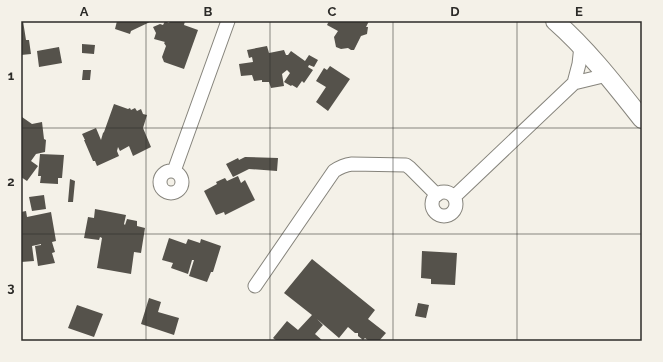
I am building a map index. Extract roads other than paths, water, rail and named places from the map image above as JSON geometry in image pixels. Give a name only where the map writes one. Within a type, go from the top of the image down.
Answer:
[{"type":"street","points":[[174,172],[228,21]]},
{"type":"street","points":[[555,21],[581,46],[607,75],[642,119]]},
{"type":"street","points":[[574,83],[579,64],[581,46]]},
{"type":"street","points":[[454,197],[574,83],[607,75]]},
{"type":"street","points":[[255,286],[334,172],[339,167],[352,164],[406,165],[437,194]]},
{"type":"street","points":[[446,192],[454,197],[456,201],[454,210],[451,214],[442,216],[435,211],[432,202],[437,194],[446,192]]}]
